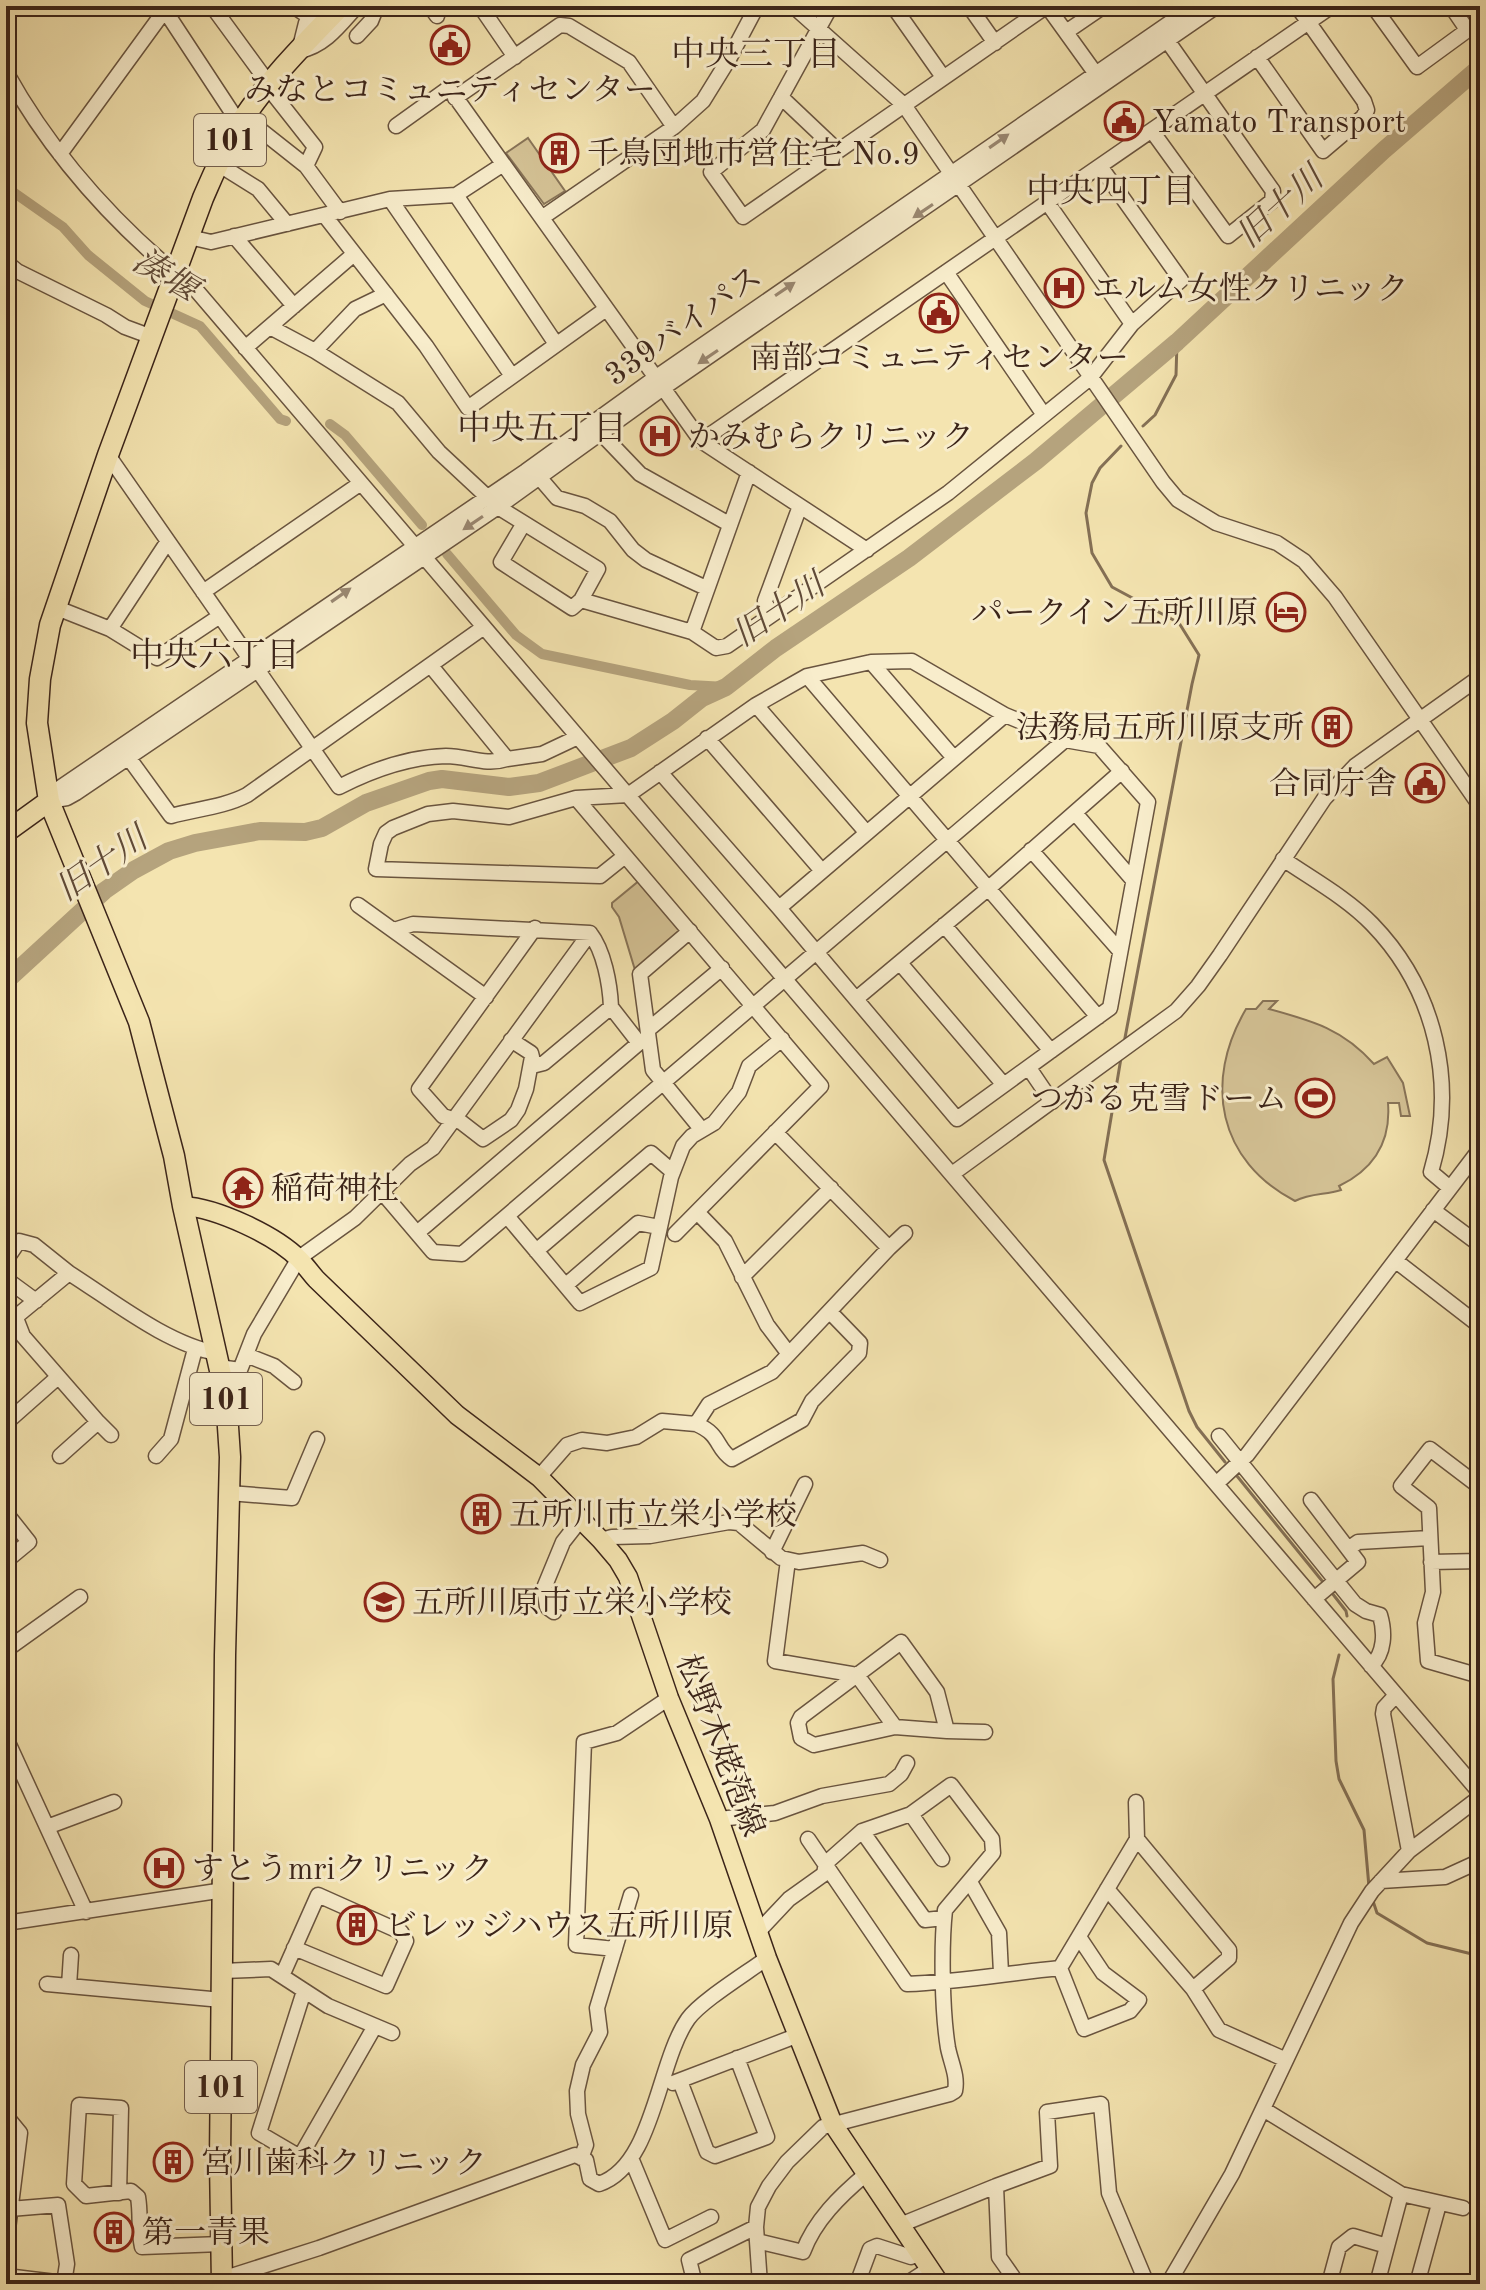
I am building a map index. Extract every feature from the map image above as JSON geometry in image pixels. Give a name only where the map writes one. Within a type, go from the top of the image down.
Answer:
[{"type":"highway","name":"101","points":[[222,2282],[225,1655],[230,1457],[227,1412],[174,1156],[139,1022],[49,801],[37,723],[40,679],[50,625],[108,455],[218,164],[243,119],[299,51],[316,23],[341,6]]},
{"type":"highway","points":[[9,824],[49,801]]},
{"type":"main road","name":"松野木姥萢線","points":[[183,1206],[195,1207],[254,1229],[299,1258],[316,1279],[457,1415],[539,1477],[618,1560],[628,1577],[669,1698],[719,1819],[796,2036],[833,2124],[929,2269]]},
{"type":"street","points":[[212,6],[315,147],[306,166]]},
{"type":"street","points":[[293,6],[316,23],[323,6]]},
{"type":"street","points":[[299,51],[313,48],[326,39],[357,6]]},
{"type":"street","points":[[357,36],[371,21],[377,6]]},
{"type":"street","points":[[480,6],[515,57]]},
{"type":"street","points":[[543,217],[674,127],[703,101],[757,6]]},
{"type":"street","points":[[793,6],[904,105],[1092,381],[1178,500],[1216,523],[1277,543],[1304,561],[1335,597],[1480,806]]},
{"type":"street","points":[[831,6],[763,130],[711,172],[743,217],[1047,6],[1099,79]]},
{"type":"street","points":[[893,6],[943,77]]},
{"type":"street","points":[[969,6],[995,43]]},
{"type":"street","points":[[1066,32],[1104,6]]},
{"type":"street","name":"339バイパス","points":[[49,801],[61,787],[124,751],[492,502],[659,383],[1164,35],[1194,6]]},
{"type":"street","points":[[1152,131],[1228,236],[1272,201],[1273,191],[1164,35],[1217,6]]},
{"type":"street","points":[[1257,57],[1323,151],[1363,117],[1367,110],[1364,101],[1297,6]]},
{"type":"street","points":[[701,441],[1332,6]]},
{"type":"street","points":[[1373,6],[1417,67],[1474,26],[1451,6]]},
{"type":"street","points":[[60,154],[164,8],[233,114],[306,166],[354,254],[426,346],[468,408],[606,309]]},
{"type":"street","points":[[455,98],[560,25],[569,26],[629,62],[674,127]]},
{"type":"street","points":[[6,72],[60,154],[154,257],[197,291],[1480,1795],[1409,1851],[1373,1890],[1345,1933],[1232,2174],[1168,2284]]},
{"type":"street","points":[[396,126],[449,88],[701,441],[867,550]]},
{"type":"street","points":[[781,97],[838,151]]},
{"type":"street","points":[[218,164],[258,189],[287,224]]},
{"type":"street","points":[[189,237],[211,242],[390,199],[456,195],[502,165]]},
{"type":"street","points":[[581,600],[692,632],[716,648],[727,646],[948,493],[1044,415],[1092,381],[1132,324],[1181,280],[1100,166]]},
{"type":"street","points":[[456,195],[556,344]]},
{"type":"street","points":[[390,199],[512,376]]},
{"type":"street","points":[[1047,202],[1132,324]]},
{"type":"street","points":[[234,236],[294,306]]},
{"type":"street","points":[[245,348],[354,254]]},
{"type":"street","points":[[6,262],[17,271],[125,327],[159,318]]},
{"type":"street","points":[[946,272],[1044,415]]},
{"type":"street","points":[[315,351],[355,309],[386,294]]},
{"type":"street","points":[[270,327],[398,403],[439,452],[492,502],[598,569],[581,600],[572,608],[501,562],[524,523]]},
{"type":"street","points":[[492,502],[539,477],[596,428],[640,474],[729,524]]},
{"type":"street","points":[[108,455],[339,787],[371,770],[403,763],[447,756],[493,763],[542,754],[582,741]]},
{"type":"street","points":[[692,632],[749,472]]},
{"type":"street","points":[[539,477],[557,498],[585,506],[610,521],[633,550],[646,560],[706,588]]},
{"type":"street","points":[[203,592],[361,483]]},
{"type":"street","points":[[770,616],[765,601],[800,506]]},
{"type":"street","points":[[110,629],[168,541]]},
{"type":"street","points":[[57,608],[110,629],[157,658],[220,616]]},
{"type":"street","points":[[124,751],[171,816],[231,803],[247,795],[484,627]]},
{"type":"street","points":[[625,856],[600,876],[376,869],[386,833],[428,814],[453,811],[509,817],[576,798],[628,795],[707,738],[756,705],[807,676],[871,662],[912,661],[1005,715],[1065,740],[1099,746],[1148,802],[1110,1008],[957,1119],[660,772]]},
{"type":"street","points":[[871,662],[954,758]]},
{"type":"street","points":[[431,666],[507,759]]},
{"type":"street","points":[[807,676],[1098,1017]]},
{"type":"street","points":[[952,1174],[1176,1011],[1198,986],[1324,799],[1355,766],[1480,677]]},
{"type":"street","points":[[756,705],[866,832]]},
{"type":"street","points":[[779,908],[1005,715]]},
{"type":"street","points":[[707,738],[822,871]]},
{"type":"street","points":[[382,1192],[433,1252],[460,1255],[1065,740]]},
{"type":"street","points":[[856,999],[1122,771]]},
{"type":"street","points":[[576,798],[821,1086],[675,1234]]},
{"type":"street","points":[[1075,813],[1132,879]]},
{"type":"street","points":[[1031,850],[1119,950]]},
{"type":"street","points":[[1283,859],[1371,923],[1409,971],[1424,1002],[1441,1062],[1443,1117],[1431,1172],[1450,1188]]},
{"type":"street","points":[[358,905],[486,997]]},
{"type":"street","points":[[394,930],[413,924],[590,933],[596,941],[611,1007],[639,1043],[417,1233]]},
{"type":"street","points":[[944,925],[1051,1051]]},
{"type":"street","points":[[511,1040],[531,1053],[532,1066],[515,1115],[483,1139],[454,1119],[443,1116],[419,1089],[535,928]]},
{"type":"street","points":[[690,931],[640,974],[653,1070],[702,1130]]},
{"type":"street","points":[[6,1260],[19,1241],[34,1245],[69,1273],[175,1339],[240,1370],[254,1334],[299,1258],[341,1229],[410,1164],[433,1148],[590,933]]},
{"type":"street","points":[[900,963],[1004,1085]]},
{"type":"street","points":[[649,1029],[722,968]]},
{"type":"street","points":[[532,1066],[544,1063],[611,1007]]},
{"type":"street","points":[[507,1216],[580,1303],[648,1270],[673,1172],[683,1146],[714,1123],[733,1100],[749,1066],[782,1039]]},
{"type":"street","points":[[1029,1068],[1052,1102]]},
{"type":"street","points":[[775,1132],[889,1248]]},
{"type":"street","points":[[536,1251],[651,1153],[673,1172]]},
{"type":"street","points":[[1216,1484],[1241,1462],[1450,1188],[1478,1157]]},
{"type":"street","points":[[742,1277],[831,1188]]},
{"type":"street","points":[[1433,1210],[1480,1245]]},
{"type":"street","points":[[697,1212],[725,1241],[767,1325],[789,1354]]},
{"type":"street","points":[[566,1285],[638,1223],[659,1227]]},
{"type":"street","points":[[696,1424],[709,1404],[772,1372],[905,1233]]},
{"type":"street","points":[[1396,1261],[1480,1326]]},
{"type":"street","points":[[69,1273],[11,1322],[111,1435]]},
{"type":"street","points":[[6,1279],[36,1301]]},
{"type":"street","points":[[539,1477],[567,1445],[582,1440],[607,1443],[636,1437],[662,1421],[696,1424],[710,1430],[725,1454],[732,1459],[802,1420],[812,1401],[859,1353],[860,1343],[830,1312]]},
{"type":"street","points":[[156,1456],[171,1439],[195,1349]]},
{"type":"street","points":[[246,1355],[274,1366],[294,1382]]},
{"type":"street","points":[[6,1423],[58,1377]]},
{"type":"street","points":[[60,1456],[98,1422]]},
{"type":"street","points":[[1219,1436],[1360,1609],[1382,1618],[1382,1650],[1371,1666]]},
{"type":"street","points":[[229,1493],[292,1498],[317,1439]]},
{"type":"street","points":[[1480,1550],[1480,1487],[1428,1449],[1401,1486],[1428,1506],[1433,1592],[1425,1623],[1428,1661],[1480,1676]]},
{"type":"street","points":[[772,1552],[805,1484]]},
{"type":"street","points":[[1311,1500],[1357,1565],[1314,1599]]},
{"type":"street","points":[[6,1513],[29,1542],[6,1561]]},
{"type":"street","points":[[554,1612],[547,1607],[544,1588],[563,1542],[581,1519]]},
{"type":"street","points":[[601,1540],[650,1536],[729,1522],[739,1523],[772,1552],[788,1560],[799,1562],[863,1553],[880,1560]]},
{"type":"street","points":[[1348,1549],[1358,1542],[1430,1538]]},
{"type":"street","points":[[788,1560],[775,1661],[857,1675],[895,1727]]},
{"type":"street","points":[[1431,1562],[1480,1561]]},
{"type":"street","points":[[6,1650],[80,1597]]},
{"type":"street","points":[[947,1731],[937,1692],[901,1642],[801,1717],[798,1723],[801,1738],[814,1745],[895,1727],[947,1731],[985,1732]]},
{"type":"street","points":[[1396,1695],[1384,1708],[1383,1714],[1409,1851]]},
{"type":"street","points":[[615,1949],[576,1945],[584,1742],[617,1733],[669,1698]]},
{"type":"street","points":[[6,1738],[86,1912]]},
{"type":"street","points":[[719,1819],[775,1813],[822,1796],[889,1784],[901,1774],[907,1763]]},
{"type":"street","points":[[758,1932],[789,1899],[824,1874],[826,1863],[862,1831],[911,1814],[951,1785],[992,1839],[993,1853],[950,1902],[944,1918],[948,2048],[957,2081],[955,2091],[823,2127],[787,2162],[758,2207],[760,2284]]},
{"type":"street","points":[[47,1827],[114,1802]]},
{"type":"street","points":[[1060,1968],[1137,1839],[1136,1802]]},
{"type":"street","points":[[911,1814],[942,1859]]},
{"type":"street","points":[[862,1831],[925,1920],[944,1918]]},
{"type":"street","points":[[808,1839],[907,1984],[945,1983],[1001,1973],[1060,1968]]},
{"type":"street","points":[[1137,1839],[1229,1950],[1229,1958],[1193,1989]]},
{"type":"street","points":[[1373,1890],[1445,1877],[1480,1861]]},
{"type":"street","points":[[970,1882],[999,1933],[1001,1973]]},
{"type":"street","points":[[1107,1889],[1193,1989],[1219,2030],[1284,2059]]},
{"type":"street","points":[[6,1923],[224,1890]]},
{"type":"street","points":[[282,1976],[294,1948],[318,1895],[401,1932],[406,1941],[386,1986],[294,1948]]},
{"type":"street","points":[[581,2158],[586,2145],[578,2114],[577,2091],[583,2065],[600,2032],[597,2008],[631,1895]]},
{"type":"street","points":[[1060,1968],[1084,2029],[1130,2011],[1139,2000],[1103,1973],[1079,1937]]},
{"type":"street","points":[[69,1986],[71,1955]]},
{"type":"street","points":[[222,2282],[575,2155],[586,2160],[590,2179],[599,2184],[612,2180],[626,2166],[644,2131],[682,2028],[691,2015],[767,1958]]},
{"type":"street","points":[[223,1971],[271,1969],[328,2006],[392,2033]]},
{"type":"street","points":[[47,1984],[222,2000]]},
{"type":"street","points":[[304,1991],[259,2133],[300,2157],[375,2026]]},
{"type":"street","points":[[660,2087],[796,2036]]},
{"type":"street","points":[[680,2081],[707,2152],[715,2156],[767,2137],[737,2058]]},
{"type":"street","points":[[900,2225],[1050,2166],[1047,2112],[1101,2104],[1109,2193],[1147,2284]]},
{"type":"street","points":[[119,2193],[121,2108],[79,2105],[74,2184],[86,2196],[119,2193],[131,2191],[138,2197],[142,2218],[137,2227],[142,2247],[221,2244]]},
{"type":"street","points":[[1263,2109],[1401,2194],[1463,2208]]},
{"type":"street","points":[[6,2116],[20,2133],[6,2245]]},
{"type":"street","points":[[631,2158],[665,2240],[711,2217]]},
{"type":"street","points":[[695,2284],[689,2260],[757,2234],[803,2252],[810,2234],[841,2195],[866,2174]]},
{"type":"street","points":[[996,2186],[999,2257],[1013,2277],[1003,2284]]},
{"type":"street","points":[[1377,2284],[1401,2194]]},
{"type":"street","points":[[1417,2284],[1439,2204]]},
{"type":"street","points":[[10,2209],[58,2205],[67,2264],[64,2283]]},
{"type":"street","points":[[1329,2284],[1339,2247],[1353,2236],[1387,2246]]},
{"type":"street","points":[[857,2284],[870,2249],[877,2246],[911,2257],[929,2269],[906,2284]]},
{"type":"street","points":[[6,2276],[72,2284]]},
{"type":"shaded area","points":[[528,138],[565,191],[544,204],[506,153]]},
{"type":"shaded area","points":[[640,880],[679,928],[679,932],[635,970],[612,903]]},
{"type":"shaded area","name":"つがる克雪ドーム","points":[[1263,1001],[1277,1001],[1269,1009],[1313,1022],[1339,1034],[1374,1064],[1387,1057],[1403,1083],[1410,1116],[1401,1116],[1399,1103],[1388,1103],[1387,1130],[1378,1152],[1362,1171],[1339,1186],[1341,1190],[1295,1201],[1269,1184],[1249,1164],[1234,1142],[1222,1091],[1225,1064],[1246,1009],[1256,1009]]},
{"type":"waterway","name":"旧十川","points":[[6,981],[104,891],[169,851],[260,831],[305,832],[322,828],[366,803],[429,781],[442,779],[509,787],[539,783],[631,748],[702,698],[726,687],[776,648],[909,558],[1036,461],[1177,342],[1384,150],[1480,67]]},
{"type":"waterway","name":"湊堰","points":[[6,187],[63,227],[88,255],[145,301],[200,326],[280,419],[286,421]]},
{"type":"waterway","points":[[1143,426],[1155,415],[1176,375],[1177,342]]},
{"type":"waterway","name":"湊堰","points":[[330,424],[345,435],[422,525]]},
{"type":"waterway","points":[[1121,446],[1100,468],[1092,483],[1086,513],[1092,553],[1112,587],[1179,623],[1199,655],[1124,1043]]},
{"type":"waterway","name":"湊堰","points":[[447,554],[516,635],[542,654],[690,685],[726,687]]},
{"type":"waterway","points":[[1121,1058],[1104,1160],[1189,1411],[1197,1427],[1225,1462]]},
{"type":"waterway","points":[[1237,1476],[1323,1582]]},
{"type":"waterway","points":[[1332,1593],[1347,1616]]},
{"type":"waterway","points":[[1339,1655],[1333,1679],[1336,1761],[1339,1779],[1364,1830],[1369,1887]]},
{"type":"waterway","points":[[1372,1898],[1377,1913],[1427,1943],[1480,1956]]},
{"type":"place","name":"みなとコミュニティセンター","points":[[450,45]]},
{"type":"place","name":"Yamato Transport","points":[[1124,121]]},
{"type":"place","name":"千鳥団地市営住宅 No.9","points":[[559,153]]},
{"type":"place","name":"エルム女性クリニック","points":[[1064,288]]},
{"type":"place","name":"南部コミュニティセンター","points":[[939,313]]},
{"type":"place","name":"かみむらクリニック","points":[[660,436]]},
{"type":"place","name":"パークイン五所川原","points":[[1286,612]]},
{"type":"place","name":"法務局五所川原支所","points":[[1332,727]]},
{"type":"place","name":"合同庁舎","points":[[1425,783]]},
{"type":"place","name":"つがる克雪ドーム","points":[[1315,1098]]},
{"type":"place","name":"稲荷神社","points":[[243,1188]]},
{"type":"place","name":"五所川市立栄小学校","points":[[481,1514]]},
{"type":"place","name":"五所川原市立栄小学校","points":[[384,1602]]},
{"type":"place","name":"すとうmriクリニック","points":[[164,1868]]},
{"type":"place","name":"ビレッジハウス五所川原","points":[[357,1925]]},
{"type":"place","name":"宮川歯科クリニック","points":[[173,2162]]},
{"type":"place","name":"第一青果","points":[[114,2232]]},
{"type":"district","name":"中央三丁目","points":[[756,53]]},
{"type":"district","name":"中央四丁目","points":[[1111,190]]},
{"type":"district","name":"中央五丁目","points":[[542,427]]},
{"type":"district","name":"中央六丁目","points":[[215,654]]}]
